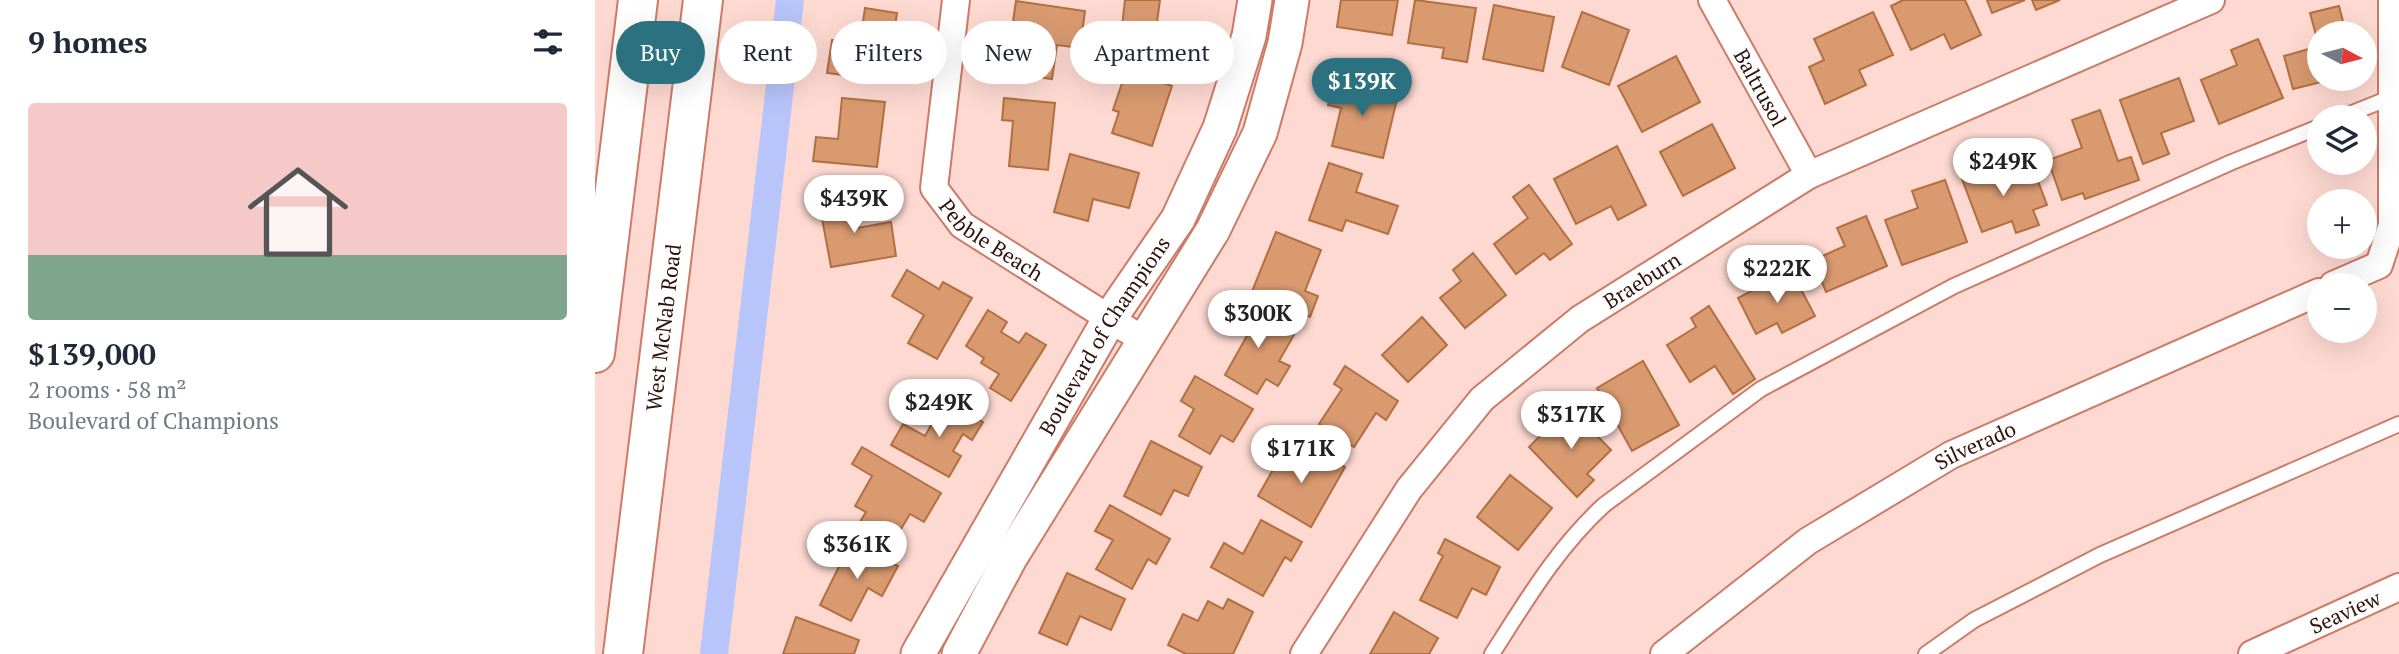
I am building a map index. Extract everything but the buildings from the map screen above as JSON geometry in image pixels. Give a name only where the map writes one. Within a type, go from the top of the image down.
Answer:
[{"type":"main road","points":[[595,353],[638,0]]},
{"type":"main road","name":"West McNab Road","points":[[623,654],[703,0]]},
{"type":"street","name":"Pebble Beach","points":[[956,0],[934,188],[962,225],[1145,341]]},
{"type":"street","name":"Boulevard of Champions","points":[[918,654],[1110,318],[1178,219],[1220,128],[1249,36],[1255,0]]},
{"type":"street","name":"Boulevard of Champions","points":[[959,654],[1010,558],[1213,230],[1260,133],[1285,43],[1291,0]]},
{"type":"street","name":"Baltrusol","points":[[1712,0],[1809,175]]},
{"type":"street","name":"Braeburn","points":[[1304,654],[1409,489],[1482,399],[1580,319],[1809,175],[2211,0]]},
{"type":"street","points":[[2361,273],[2379,265],[2392,225],[2392,0]]},
{"type":"street","name":"Silverado","points":[[1664,654],[1808,541],[1951,455],[2307,297]]},
{"type":"street","name":"Seaview","points":[[2252,654],[2399,587]]},
{"type":"lane","points":[[2372,105],[2392,97]]},
{"type":"lane","points":[[1492,654],[1540,579],[1580,527],[1604,505],[1761,389],[1954,286],[2232,162],[2307,132]]},
{"type":"lane","points":[[1926,654],[1974,620],[2100,555],[2399,424]]},
{"type":"waterway","points":[[714,654],[790,0]]}]
